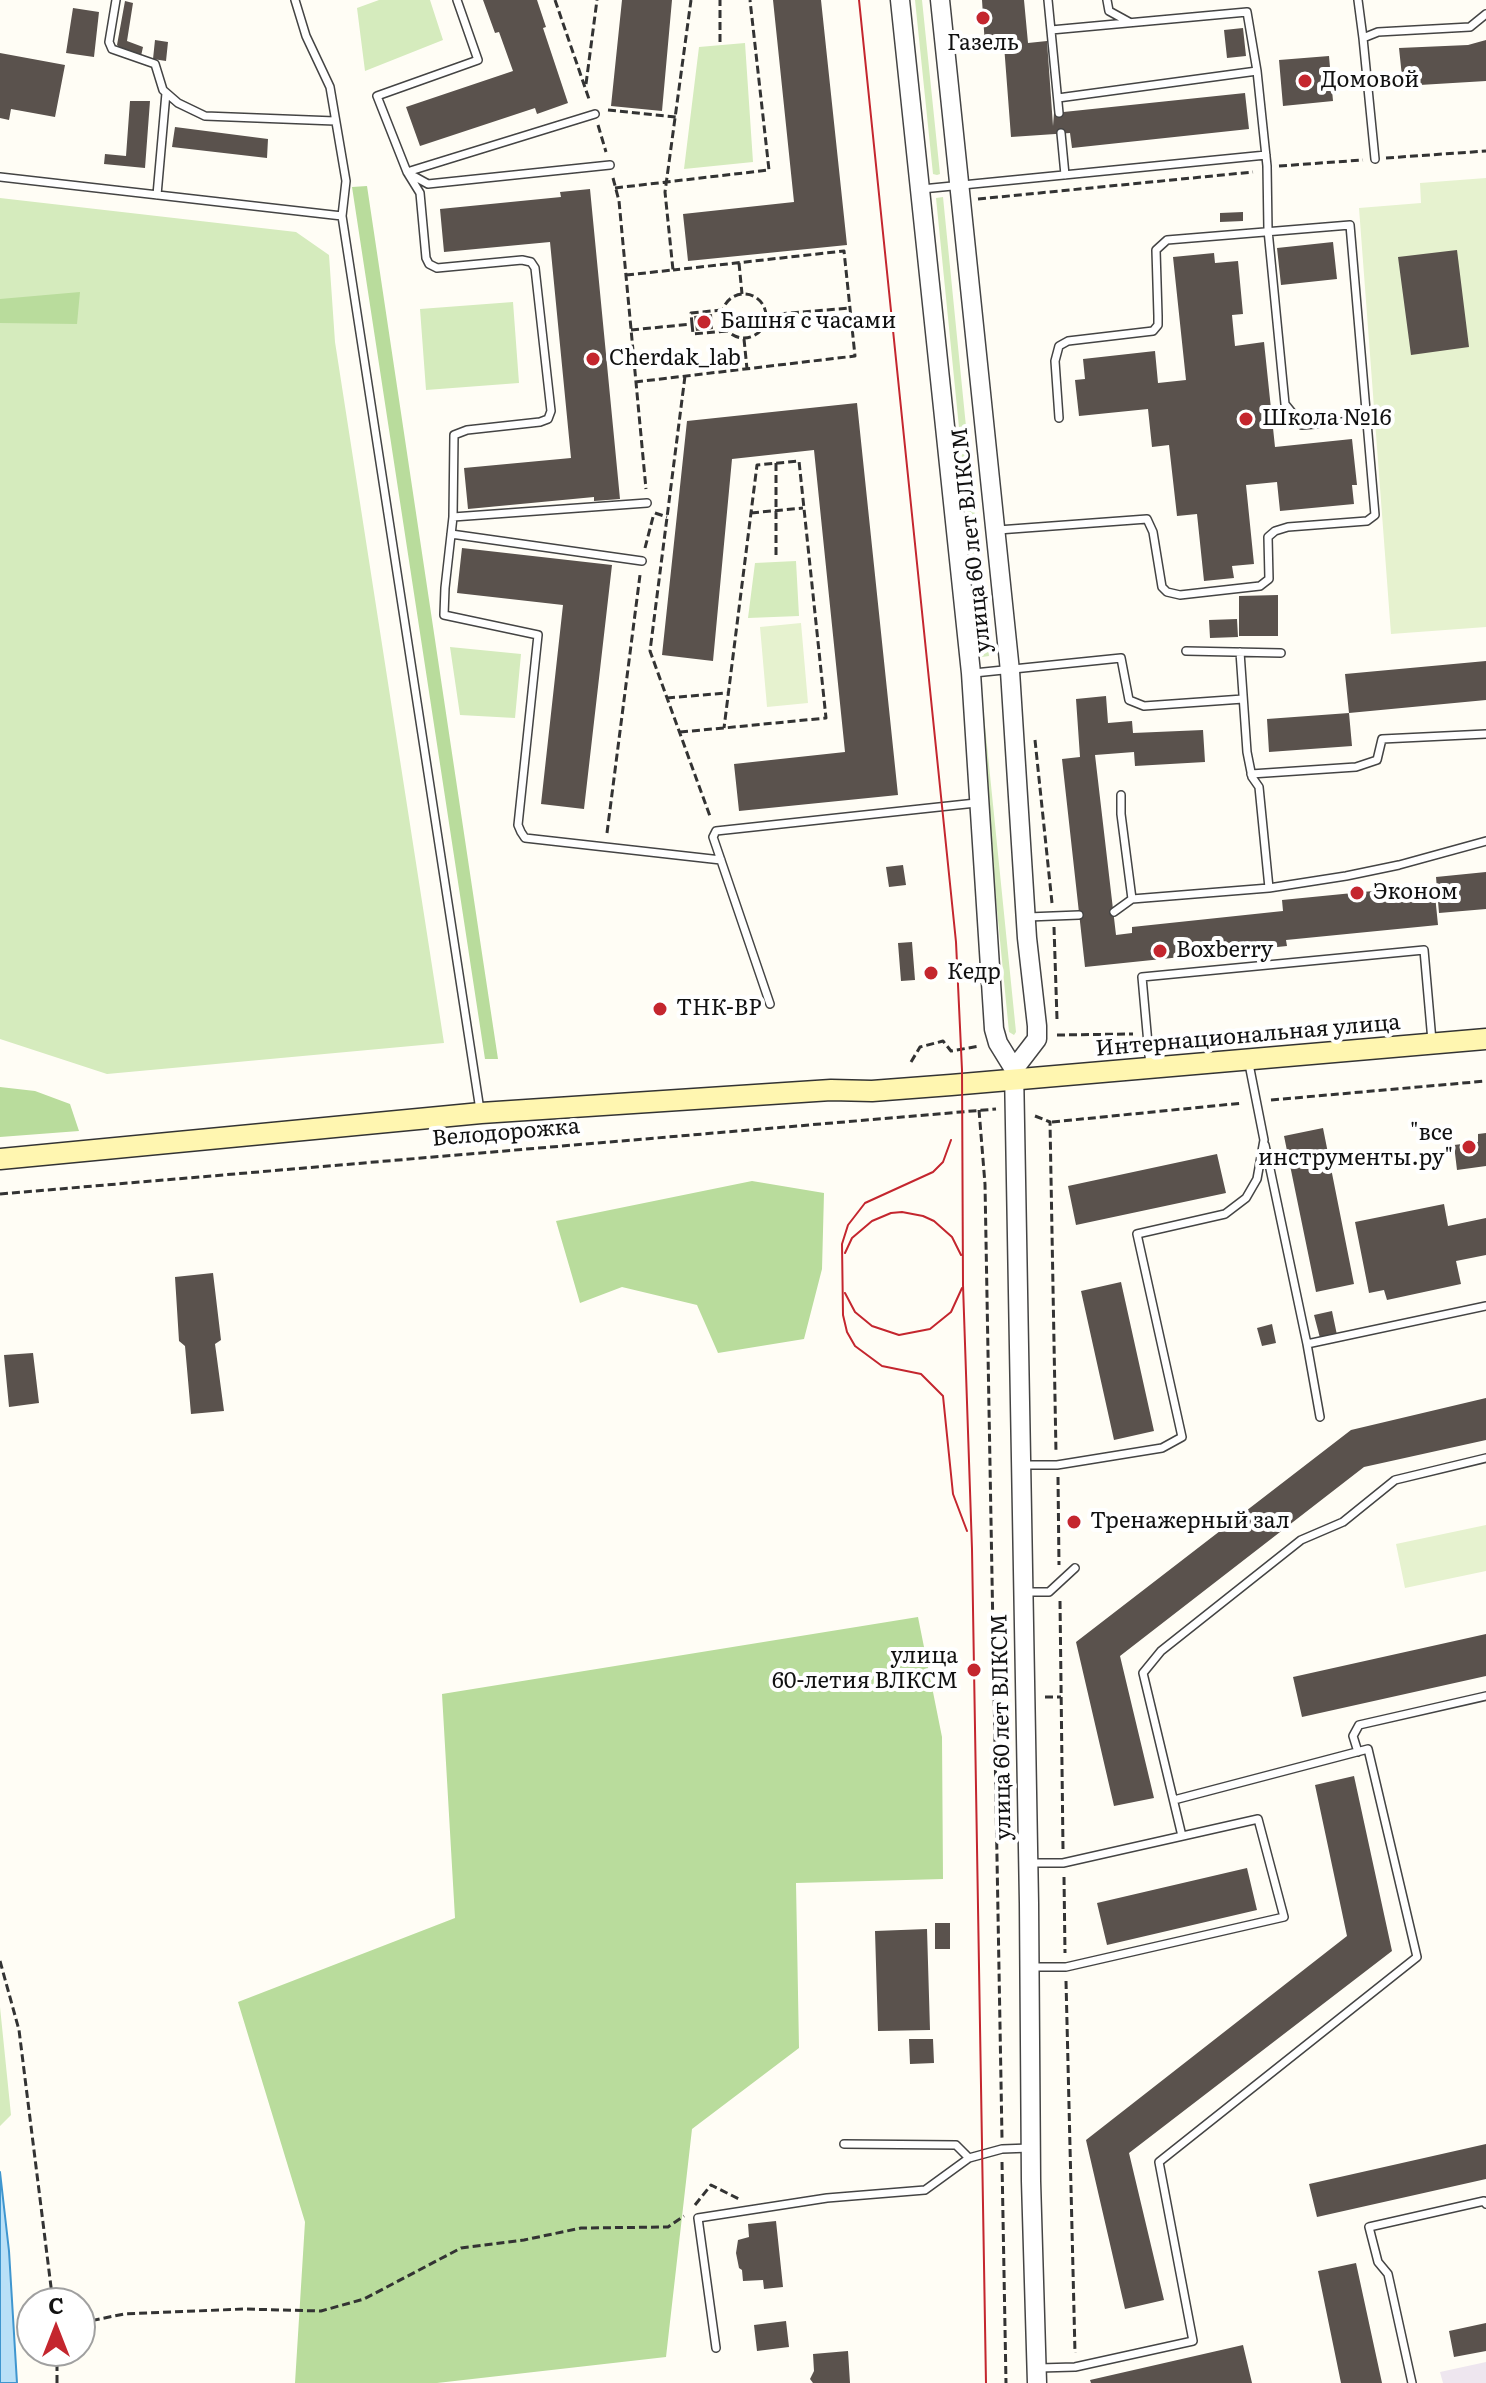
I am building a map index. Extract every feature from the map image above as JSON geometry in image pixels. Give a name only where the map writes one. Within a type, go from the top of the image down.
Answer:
[{"type":"main road","name":"Интернациональная улица","points":[[0,1159],[481,1113],[1150,1068],[1486,1039]]},
{"type":"street","name":"улица 60 лет ВЛКСМ","points":[[900,0],[971,673],[994,1029],[1014,1075],[1037,2376]]},
{"type":"street","name":"улица 60 лет ВЛКСМ","points":[[940,0],[1010,671],[1037,1039],[1014,1075]]},
{"type":"lane","points":[[116,0],[109,42],[112,49],[155,64],[166,93],[157,195]]},
{"type":"lane","points":[[295,0],[306,36],[330,87],[346,181],[342,216],[481,1113]]},
{"type":"lane","points":[[457,0],[478,60],[377,96],[407,172],[420,193],[429,264],[437,268],[522,260],[531,262],[535,268],[551,411],[548,419],[540,422],[467,430],[454,435],[453,517],[444,615],[538,635],[518,825],[525,838],[721,860]]},
{"type":"lane","points":[[1048,0],[1059,113]]},
{"type":"lane","points":[[1107,0],[1109,11],[1131,23]]},
{"type":"lane","points":[[1358,0],[1375,159]]},
{"type":"lane","points":[[1051,30],[1247,12],[1266,155],[1268,230],[1285,404],[1302,425],[1367,420]]},
{"type":"lane","points":[[1363,38],[1378,32],[1470,27],[1486,14]]},
{"type":"lane","points":[[1058,98],[1257,71]]},
{"type":"lane","points":[[166,93],[178,103],[205,116],[335,121]]},
{"type":"lane","points":[[407,172],[594,111]]},
{"type":"lane","points":[[1061,133],[1065,175]]},
{"type":"lane","points":[[920,189],[1266,155]]},
{"type":"lane","points":[[407,172],[428,184],[610,165]]},
{"type":"lane","points":[[0,177],[342,216]]},
{"type":"lane","points":[[995,530],[1147,519],[1153,532],[1159,577],[1167,592],[1180,595],[1260,586],[1269,579],[1268,537],[1275,531],[1288,527],[1367,521],[1375,515],[1350,225],[1167,240],[1156,250],[1158,316],[1153,331],[1068,341],[1059,346],[1055,361],[1059,418]]},
{"type":"lane","points":[[453,517],[647,503]]},
{"type":"lane","points":[[451,534],[642,561]]},
{"type":"lane","points":[[1186,651],[1281,653]]},
{"type":"lane","points":[[1240,652],[1251,774],[1259,787],[1269,888]]},
{"type":"lane","points":[[971,673],[1121,658],[1129,700],[1144,706],[1243,699]]},
{"type":"lane","points":[[1251,774],[1356,767],[1377,760],[1382,739],[1486,734]]},
{"type":"lane","points":[[1121,795],[1132,899]]},
{"type":"lane","points":[[770,1004],[713,837],[716,831],[978,803]]},
{"type":"lane","points":[[1114,912],[1132,899],[1269,888],[1399,865],[1486,841]]},
{"type":"lane","points":[[1026,917],[1079,915]]},
{"type":"lane","points":[[1150,1068],[1142,977],[1424,950],[1433,1044]]},
{"type":"lane","points":[[1248,1060],[1320,1417]]},
{"type":"lane","points":[[1021,1465],[1057,1465],[1162,1448],[1182,1437],[1137,1234],[1225,1214],[1246,1198],[1257,1179],[1264,1140]]},
{"type":"lane","points":[[1307,1344],[1486,1306]]},
{"type":"lane","points":[[1182,1836],[1143,1673],[1161,1651],[1301,1540],[1343,1522],[1395,1480],[1486,1458]]},
{"type":"lane","points":[[1023,1592],[1049,1592],[1075,1568]]},
{"type":"lane","points":[[1358,1752],[1353,1736],[1359,1725],[1486,1696]]},
{"type":"lane","points":[[1037,2376],[1193,2341],[1159,2162],[1417,1957],[1368,1749],[1174,1800]]},
{"type":"lane","points":[[1029,1864],[1063,1863],[1258,1819],[1284,1917],[1066,1967],[1030,1967]]},
{"type":"lane","points":[[844,2144],[956,2145],[969,2158]]},
{"type":"lane","points":[[716,2348],[698,2218],[827,2198],[925,2190],[969,2158],[1002,2149],[1031,2148]]},
{"type":"lane","points":[[1412,2383],[1388,2274],[1378,2262],[1369,2227],[1484,2201],[1486,2204]]},
{"type":"path","points":[[555,0],[594,111],[615,188],[647,503]]},
{"type":"path","points":[[586,88],[597,0]]},
{"type":"path","points":[[673,270],[665,192],[691,0]]},
{"type":"path","points":[[720,0],[720,42]]},
{"type":"path","points":[[615,188],[769,170],[750,0]]},
{"type":"path","points":[[594,111],[676,117]]},
{"type":"path","points":[[978,199],[1267,171]]},
{"type":"path","points":[[626,275],[844,251],[855,356],[635,382]]},
{"type":"path","points":[[739,263],[742,294]]},
{"type":"path","points":[[742,294],[756,297],[767,315],[763,328],[744,339],[728,331],[722,322],[728,300],[742,294]]},
{"type":"path","points":[[767,315],[850,308]]},
{"type":"path","points":[[723,310],[691,313],[693,334],[728,331]]},
{"type":"path","points":[[631,330],[692,324]]},
{"type":"path","points":[[744,339],[747,369]]},
{"type":"path","points":[[685,376],[650,651],[716,831]]},
{"type":"path","points":[[680,732],[724,728],[826,718],[799,461],[757,465],[724,728]]},
{"type":"path","points":[[776,463],[776,557]]},
{"type":"path","points":[[751,513],[804,508]]},
{"type":"path","points":[[606,847],[642,561],[654,513]]},
{"type":"path","points":[[667,698],[729,693]]},
{"type":"path","points":[[1015,1108],[1050,1122],[1075,2367]]},
{"type":"path","name":"Велодорожка","points":[[0,1194],[1015,1108]]},
{"type":"path","points":[[979,1110],[986,1199],[1006,2383]]},
{"type":"path","points":[[0,1961],[19,2030],[51,2287]]},
{"type":"path","points":[[96,2320],[124,2314],[244,2309],[321,2311],[364,2299],[461,2248],[524,2240],[581,2228],[668,2227],[690,2212],[711,2185],[764,2209]]},
{"type":"shaded area","points":[[1486,2362],[1486,2383],[1443,2383],[1440,2372]]},
{"type":"green space","points":[[379,0],[430,0],[443,40],[365,71],[357,8]]},
{"type":"green space","points":[[915,0],[922,0],[940,174],[937,175],[933,174]]},
{"type":"green space","points":[[745,43],[753,162],[684,169],[699,47]]},
{"type":"green space","points":[[1486,178],[1486,627],[1391,634],[1359,208],[1421,203],[1420,183]]},
{"type":"green space","points":[[367,186],[498,1059],[485,1059],[352,187]]},
{"type":"green space","points":[[943,197],[989,656],[982,657],[936,198]]},
{"type":"green space","points":[[0,198],[296,232],[329,255],[335,342],[444,1043],[107,1074],[0,1039]]},
{"type":"green space","points":[[80,292],[77,324],[0,323],[0,299]]},
{"type":"green space","points":[[513,302],[519,383],[426,390],[420,309]]},
{"type":"green space","points":[[796,561],[799,616],[748,618],[755,563]]},
{"type":"green space","points":[[801,623],[808,703],[767,707],[760,627]]},
{"type":"green space","points":[[450,647],[521,654],[515,718],[460,715]]},
{"type":"green space","points":[[975,686],[981,686],[1014,1035],[1009,1032]]},
{"type":"green space","points":[[0,1087],[35,1091],[70,1104],[79,1131],[0,1137]]},
{"type":"green space","points":[[752,1181],[824,1193],[822,1269],[804,1339],[718,1353],[697,1305],[622,1287],[580,1303],[556,1221]]},
{"type":"green space","points":[[1486,1525],[1486,1571],[1405,1588],[1396,1544]]},
{"type":"green space","points":[[918,1617],[942,1737],[943,1879],[796,1883],[799,2048],[692,2129],[666,2357],[437,2383],[295,2383],[305,2222],[238,2002],[455,1918],[442,1694]]},
{"type":"green space","points":[[0,2007],[11,2115],[0,2126]]},
{"type":"water","points":[[0,2172],[9,2251],[17,2383],[0,2383]]},
{"type":"building","points":[[483,0],[537,0],[568,103],[537,114],[535,108],[420,146],[406,107],[513,71]]},
{"type":"building","points":[[622,0],[672,0],[662,111],[611,106]]},
{"type":"building","points":[[773,0],[821,0],[847,245],[688,261],[683,214],[794,202]]},
{"type":"building","points":[[982,0],[1024,0],[1028,43],[1047,41],[1053,126],[1054,113],[1245,93],[1249,129],[1072,148],[1070,133],[1011,137],[1004,45],[985,46]]},
{"type":"building","points":[[125,1],[133,3],[127,41],[143,47],[141,56],[117,45]]},
{"type":"building","points":[[73,8],[99,12],[94,57],[66,53]]},
{"type":"building","points":[[1243,28],[1246,56],[1227,58],[1224,30]]},
{"type":"building","points":[[155,40],[168,42],[166,61],[153,59]]},
{"type":"building","points":[[1486,40],[1486,81],[1403,86],[1399,48],[1468,45]]},
{"type":"building","points":[[0,53],[65,65],[55,117],[11,109],[9,120],[0,118]]},
{"type":"building","points":[[1329,56],[1333,101],[1283,106],[1279,60]]},
{"type":"building","points":[[130,101],[150,101],[145,168],[104,164],[105,154],[126,156]]},
{"type":"building","points":[[175,127],[268,139],[267,158],[172,147]]},
{"type":"building","points":[[590,189],[620,499],[594,501],[594,497],[468,509],[464,468],[571,458],[550,242],[444,252],[440,209],[561,197],[560,192]]},
{"type":"building","points":[[1243,212],[1243,221],[1220,222],[1220,213]]},
{"type":"building","points":[[1333,242],[1337,279],[1281,285],[1277,248]]},
{"type":"building","points":[[1457,250],[1469,347],[1411,355],[1398,257]]},
{"type":"building","name":"Школа №16","points":[[1214,253],[1215,263],[1238,261],[1243,314],[1232,315],[1235,346],[1264,342],[1275,447],[1352,439],[1357,485],[1352,485],[1354,504],[1280,511],[1277,482],[1246,485],[1254,564],[1232,566],[1234,578],[1204,581],[1197,514],[1177,516],[1169,445],[1152,447],[1148,409],[1079,416],[1075,380],[1085,379],[1083,359],[1155,351],[1158,383],[1186,380],[1173,257]]},
{"type":"building","name":"Башня с часами","points":[[712,314],[713,329],[696,331],[694,316]]},
{"type":"building","points":[[857,403],[898,795],[739,811],[734,764],[845,752],[814,450],[732,459],[713,661],[662,655],[687,421]]},
{"type":"building","points":[[462,548],[612,565],[584,809],[541,804],[563,605],[457,593]]},
{"type":"building","points":[[1278,595],[1278,636],[1239,636],[1239,596]]},
{"type":"building","points":[[1237,619],[1238,637],[1210,638],[1209,620]]},
{"type":"building","points":[[1486,661],[1486,700],[1349,713],[1345,674]]},
{"type":"building","points":[[1106,696],[1108,723],[1132,721],[1133,733],[1203,730],[1205,762],[1135,766],[1134,752],[1095,755],[1116,935],[1132,933],[1132,927],[1283,911],[1282,900],[1434,885],[1438,925],[1286,940],[1287,946],[1085,967],[1062,759],[1080,757],[1076,699]]},
{"type":"building","points":[[1349,713],[1352,746],[1269,752],[1267,719]]},
{"type":"building","points":[[903,865],[906,885],[889,887],[886,867]]},
{"type":"building","points":[[1486,872],[1486,909],[1439,913],[1436,877]]},
{"type":"building","points":[[912,942],[915,980],[901,981],[898,943]]},
{"type":"building","points":[[1323,1128],[1354,1284],[1316,1292],[1284,1136]]},
{"type":"building","points":[[1486,1133],[1486,1166],[1457,1170],[1454,1145],[1478,1142],[1478,1134]]},
{"type":"building","points":[[1217,1154],[1226,1193],[1076,1225],[1068,1186]]},
{"type":"building","points":[[1444,1204],[1448,1226],[1486,1218],[1486,1255],[1456,1261],[1461,1284],[1387,1300],[1384,1290],[1369,1293],[1355,1222]]},
{"type":"building","points":[[213,1273],[221,1340],[215,1344],[224,1411],[191,1414],[185,1346],[179,1341],[175,1277]]},
{"type":"building","points":[[1121,1282],[1154,1431],[1114,1440],[1081,1291]]},
{"type":"building","points":[[1332,1311],[1337,1335],[1320,1338],[1314,1315]]},
{"type":"building","points":[[1272,1324],[1276,1343],[1262,1346],[1257,1328]]},
{"type":"building","points":[[33,1353],[39,1403],[9,1407],[4,1355]]},
{"type":"building","points":[[1486,1398],[1486,1440],[1364,1467],[1120,1656],[1154,1798],[1114,1806],[1076,1642],[1351,1430]]},
{"type":"building","points":[[1486,1634],[1486,1676],[1302,1717],[1293,1677]]},
{"type":"building","points":[[1354,1776],[1392,1951],[1129,2153],[1164,2300],[1125,2309],[1086,2140],[1347,1936],[1315,1785]]},
{"type":"building","points":[[1247,1868],[1257,1910],[1107,1945],[1097,1903]]},
{"type":"building","points":[[935,1923],[950,1923],[950,1949],[935,1949]]},
{"type":"building","points":[[927,1929],[930,2030],[878,2031],[875,1931]]},
{"type":"building","points":[[909,2039],[933,2039],[934,2063],[910,2064]]},
{"type":"building","points":[[1486,2144],[1486,2179],[1317,2217],[1309,2184]]},
{"type":"building","points":[[776,2221],[783,2287],[764,2289],[763,2280],[743,2281],[736,2253],[738,2240],[749,2237],[748,2224]]},
{"type":"building","points":[[1356,2263],[1382,2383],[1341,2383],[1318,2271]]},
{"type":"building","points":[[786,2321],[789,2347],[757,2351],[754,2325]]},
{"type":"building","points":[[1486,2323],[1486,2351],[1454,2357],[1449,2331]]},
{"type":"building","points":[[1243,2345],[1252,2383],[1091,2383],[1090,2380]]},
{"type":"building","points":[[848,2351],[850,2383],[813,2383],[810,2379],[814,2371],[813,2354]]},
{"type":"tram line","points":[[859,0],[956,942],[962,1070],[963,1285],[972,1549],[986,2383]]},
{"type":"tram line","points":[[951,1140],[943,1162],[933,1172],[865,1203],[848,1225],[842,1244],[843,1315],[847,1332],[855,1346],[882,1366],[921,1374],[943,1396],[953,1494],[967,1531]]},
{"type":"tram line","points":[[845,1253],[852,1238],[872,1221],[902,1212],[934,1221],[952,1237],[961,1255]]},
{"type":"tram line","points":[[845,1293],[855,1312],[872,1326],[899,1335],[930,1329],[951,1312],[962,1288]]},
{"type":"place","name":"Газель","points":[[983,18]]},
{"type":"place","name":"Домовой","points":[[1305,81]]},
{"type":"place","name":"Башня с часами","points":[[704,322]]},
{"type":"place","name":"Cherdak_lab","points":[[593,359]]},
{"type":"place","name":"Школа №16","points":[[1246,419]]},
{"type":"place","name":"Эконом","points":[[1357,893]]},
{"type":"place","name":"Boxberry","points":[[1160,951]]},
{"type":"place","name":"Кедр","points":[[931,973]]},
{"type":"place","name":"ТНК-ВР","points":[[660,1009]]},
{"type":"place","name":"\"все инструменты.ру\"","points":[[1469,1147]]},
{"type":"place","name":"Тренажерный зал","points":[[1074,1522]]},
{"type":"place","name":"улица 60-летия ВЛКСМ","points":[[974,1670]]}]
